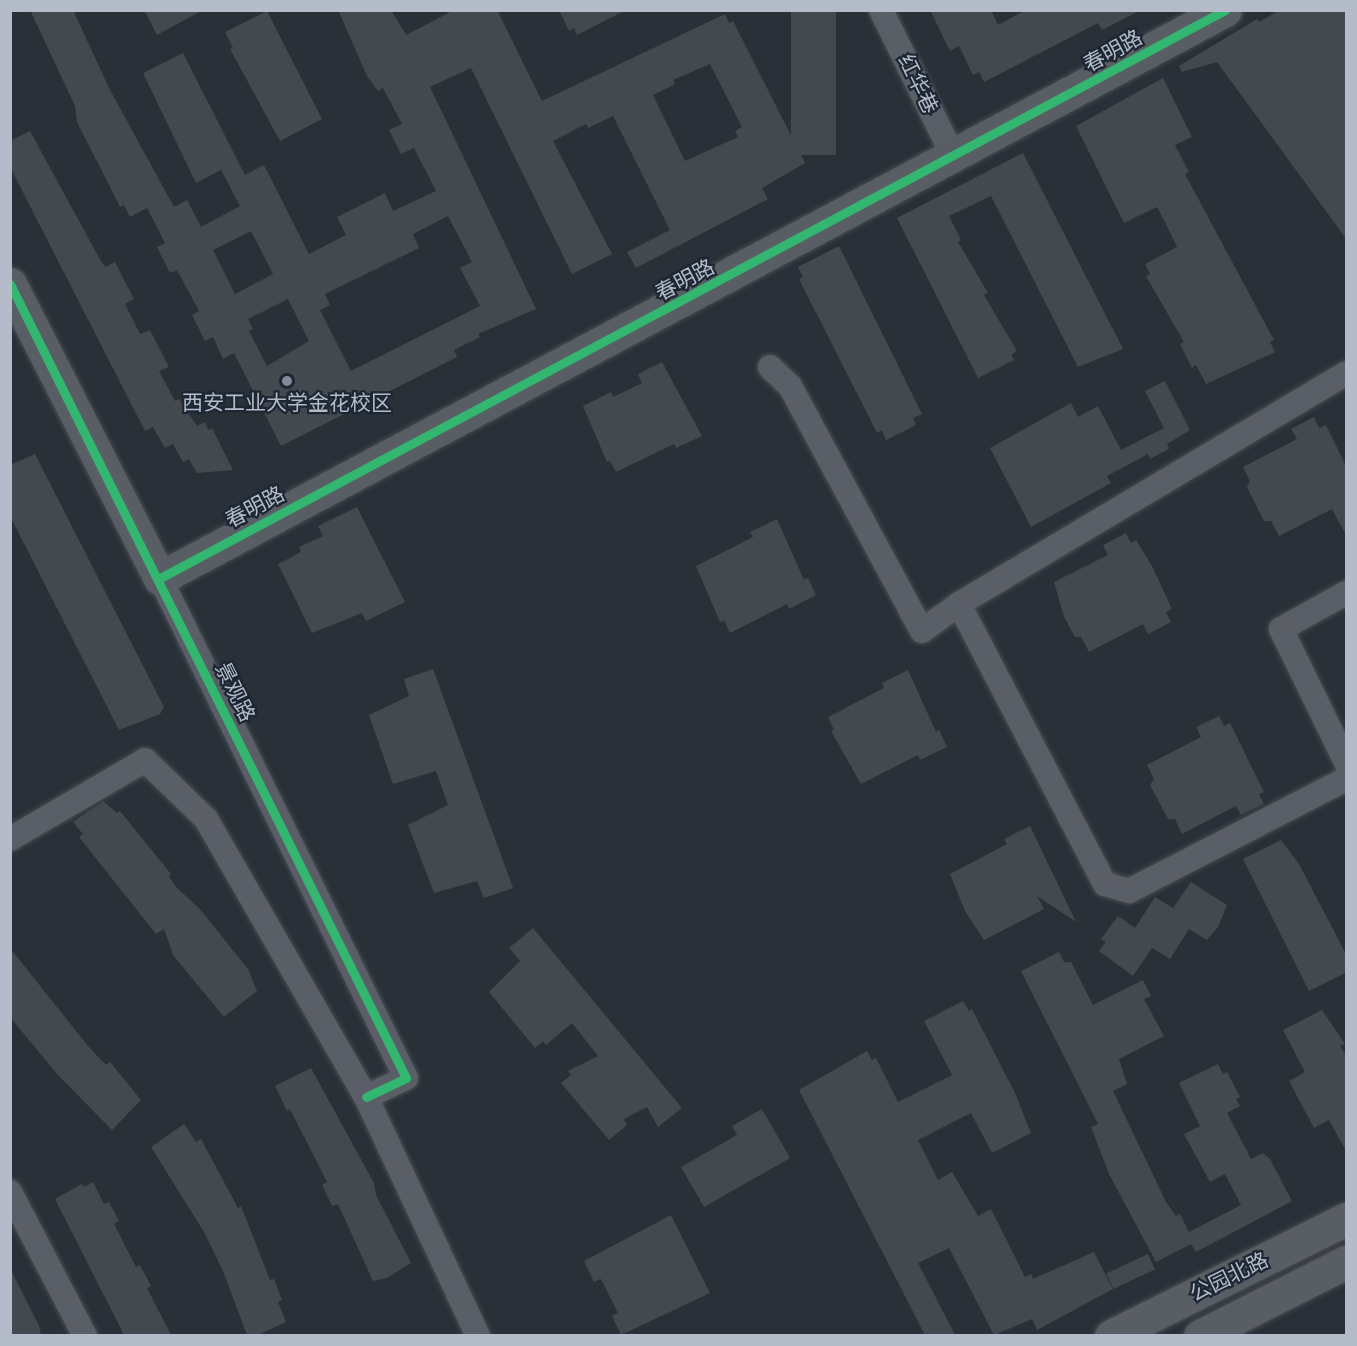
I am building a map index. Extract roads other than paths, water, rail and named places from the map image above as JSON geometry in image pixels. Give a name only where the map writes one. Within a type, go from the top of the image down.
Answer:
[{"type":"street","name":"红华巷","points":[[881,10],[954,158]]},
{"type":"street","name":"春明路","points":[[160,578],[954,158],[1225,10]]},
{"type":"street","name":"景观路","points":[[10,284],[160,578],[406,1078],[366,1097]]},
{"type":"street","points":[[770,367],[790,386],[922,631],[959,604],[1347,373]]},
{"type":"street","points":[[1347,593],[1281,629],[1347,762]]},
{"type":"street","points":[[959,604],[1105,884],[1130,891],[1347,779]]},
{"type":"street","points":[[10,838],[145,760],[206,819],[366,1097],[478,1335]]},
{"type":"street","points":[[10,1192],[86,1335]]},
{"type":"street","name":"公园北路","points":[[1111,1335],[1347,1218]]},
{"type":"street","name":"公园北路","points":[[1200,1335],[1347,1262]]},
{"type":"place","name":"西安工业大学金花校区","points":[[287,381]]}]
